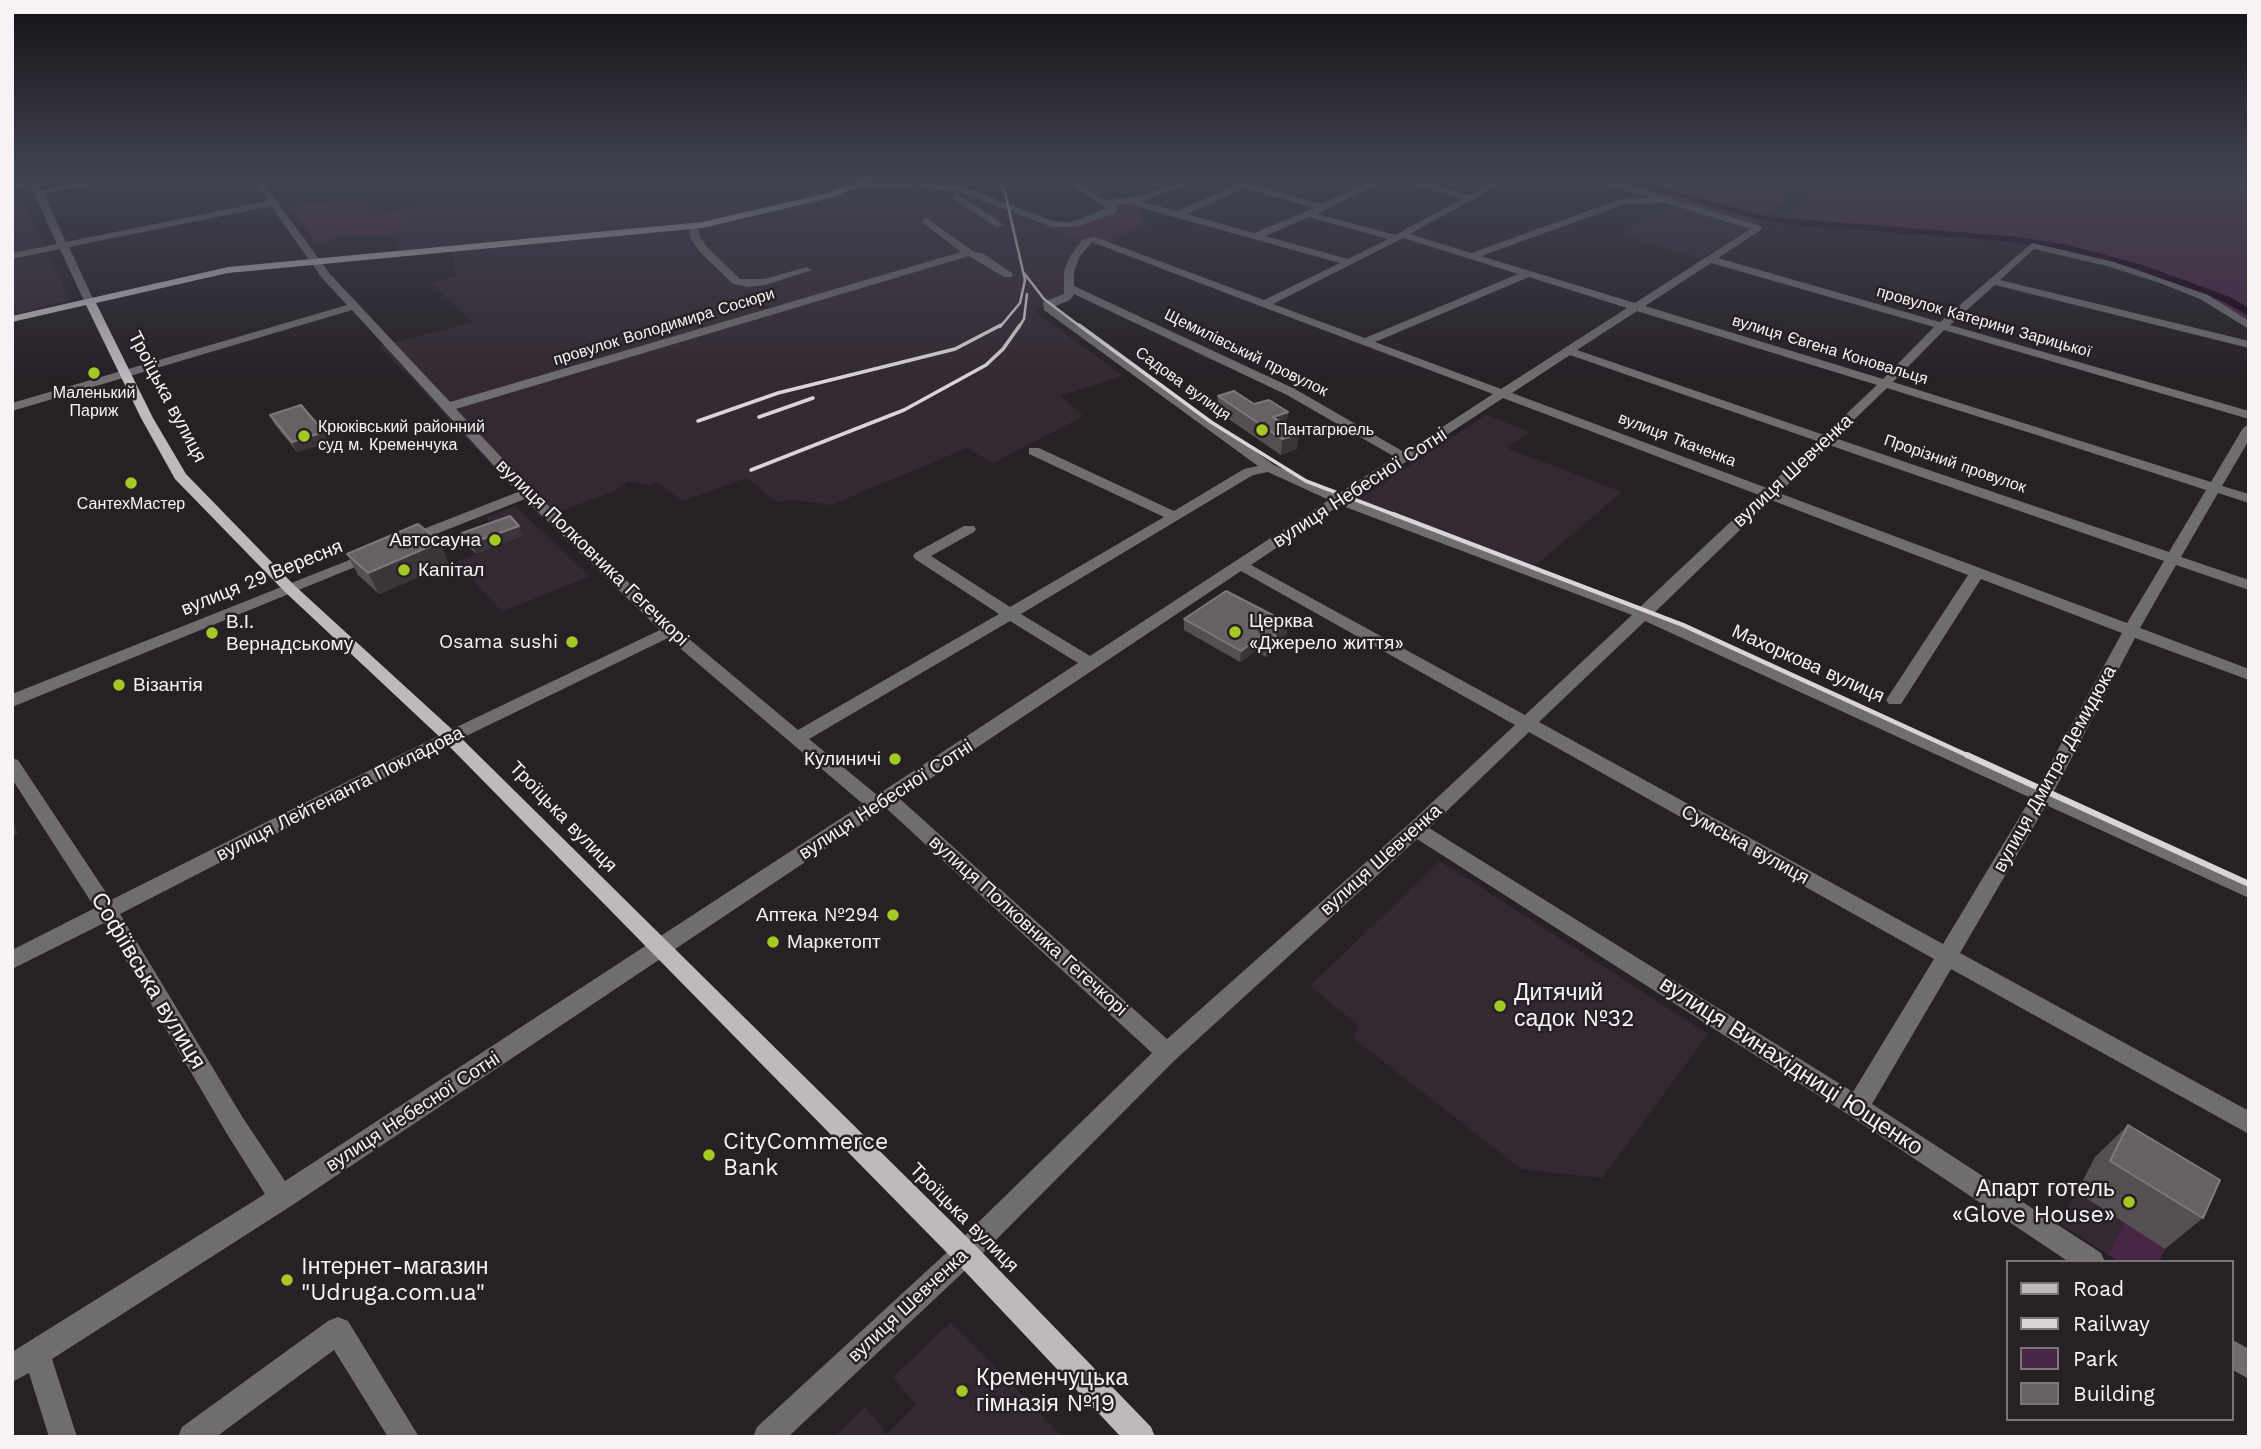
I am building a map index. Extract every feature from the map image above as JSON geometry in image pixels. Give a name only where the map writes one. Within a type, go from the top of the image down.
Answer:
[{"type":"main road","points":[[12,319],[228,270],[486,245]]},
{"type":"main road","name":"Троїцька вулиця","points":[[89,301],[180,477],[289,588],[450,737],[965,1253],[1141,1437]]},
{"type":"street","points":[[12,256],[70,245]]},
{"type":"street","name":"вулиця Полковника Гегечкорі","points":[[303,245],[355,306],[527,493],[670,631],[795,739],[883,802],[1167,1053]]},
{"type":"street","points":[[700,245],[728,276],[737,282],[765,282],[807,270]]},
{"type":"street","points":[[958,245],[1008,275]]},
{"type":"street","points":[[1068,287],[1069,272],[1084,245]]},
{"type":"street","name":"вулиця Ткаченка","points":[[1150,245],[1264,304],[2249,675]]},
{"type":"street","points":[[1282,245],[1349,262]]},
{"type":"street","points":[[1264,304],[1384,245]]},
{"type":"street","name":"вулиця Євгена Коновальця","points":[[1428,245],[1530,273],[2249,499]]},
{"type":"street","points":[[1472,256],[1508,245]]},
{"type":"street","name":"вулиця Небесної Сотні","points":[[24,1361],[282,1198],[1732,245]]},
{"type":"street","name":"Троїцька вулиця","points":[[63,246],[89,301]]},
{"type":"street","name":"вулиця Шевченка","points":[[767,1437],[965,1253],[1167,1053],[1416,829],[1827,440],[1942,326],[2032,246],[2089,258],[2164,281],[2204,297],[2249,326]]},
{"type":"street","name":"провулок Володимира Сосюри","points":[[448,408],[969,253]]},
{"type":"street","name":"провулок Катерини Зарицької","points":[[1710,259],[2249,415]]},
{"type":"street","points":[[1365,342],[1530,273]]},
{"type":"street","points":[[1993,281],[2249,345]]},
{"type":"street","name":"Садова вулиця","points":[[1068,287],[1066,298],[1047,304],[1048,308],[1269,468],[1340,500]]},
{"type":"street","name":"Щемилівський провулок","points":[[1068,287],[1177,336],[1291,392],[1405,458]]},
{"type":"street","points":[[12,407],[355,306]]},
{"type":"street","name":"Прорізний провулок","points":[[1569,351],[2249,585]]},
{"type":"street","name":"вулиця Дмитра Демидюка","points":[[1857,1107],[2043,794],[2131,630],[2249,428]]},
{"type":"street","points":[[1034,451],[1175,517]]},
{"type":"street","points":[[795,739],[1249,472],[1269,468]]},
{"type":"street","name":"вулиця 29 Вересня","points":[[12,701],[527,493]]},
{"type":"street","name":"Махоркова вулиця","points":[[1340,500],[1644,614],[2249,890]]},
{"type":"street","points":[[969,529],[920,556],[1091,664]]},
{"type":"street","name":"Сумська вулиця","points":[[1242,566],[2249,1123]]},
{"type":"street","points":[[1895,700],[1977,573]]},
{"type":"street","name":"вулиця Лейтенанта Покладова","points":[[12,960],[450,737],[670,631]]},
{"type":"street","name":"Софіївська вулиця","points":[[12,765],[108,912],[234,1126],[282,1198]]},
{"type":"street","name":"вулиця Винахідниці Ющенко","points":[[1416,829],[1857,1107],[2089,1260]]},
{"type":"street","points":[[192,1437],[338,1331],[405,1437]]},
{"type":"street","points":[[2233,1354],[2249,1365]]},
{"type":"street","points":[[24,1361],[64,1437]]},
{"type":"shaded area","points":[[12,245],[44,245],[45,247],[12,253]]},
{"type":"shaded area","points":[[394,245],[1098,245],[1079,254],[1071,273],[1073,297],[1033,310],[1123,376],[1060,396],[1082,414],[1078,419],[993,463],[967,448],[831,505],[791,499],[777,502],[747,478],[682,501],[657,482],[651,486],[628,481],[615,491],[541,518],[380,346],[473,322],[431,283],[456,277],[451,246],[404,250],[393,247]]},
{"type":"shaded area","points":[[1654,245],[1724,245],[1700,259]]},
{"type":"shaded area","points":[[48,254],[71,300],[12,315],[12,261]]},
{"type":"shaded area","points":[[1486,415],[1530,432],[1507,448],[1622,492],[1535,566],[1359,499]]},
{"type":"shaded area","points":[[515,506],[590,576],[502,612],[456,562],[522,537],[498,532],[486,518]]},
{"type":"shaded area","name":"Дитячий садок №32","points":[[1440,861],[1708,1034],[1602,1178],[1521,1169],[1353,1038],[1359,1026],[1310,986]]},
{"type":"shaded area","points":[[2095,1157],[2182,1212],[2160,1260],[2116,1260],[2060,1223]]},
{"type":"shaded area","name":"Кременчуцька гімназія №19","points":[[951,1322],[1063,1437],[834,1437],[865,1407],[887,1434],[916,1405],[893,1377]]},
{"type":"green space","points":[[2024,245],[2249,245],[2249,321],[2213,299],[2065,251]]},
{"type":"green space","points":[[2125,1223],[2165,1249],[2160,1260],[2116,1260],[2109,1255]]},
{"type":"building","points":[[1234,391],[1254,404],[1269,400],[1288,412],[1273,417],[1299,434],[1282,439],[1218,396]]},
{"type":"building","name":"Крюківський районний суд м. Кременчука","points":[[301,405],[324,432],[292,442],[270,415]]},
{"type":"building","points":[[510,516],[519,526],[471,543],[462,533]]},
{"type":"building","points":[[418,524],[440,542],[368,573],[347,554]]},
{"type":"building","points":[[1226,591],[1288,623],[1274,633],[1277,639],[1267,646],[1256,640],[1241,651],[1184,619]]},
{"type":"building","points":[[2128,1125],[2220,1180],[2203,1218],[2110,1161]]},
{"type":"waterway","points":[[2048,245],[2139,267],[2226,299],[2249,313]]},
{"type":"railway","points":[[1000,327],[1020,303],[1025,280],[1017,245]]},
{"type":"railway","points":[[1024,273],[1044,299],[1081,327]]},
{"type":"railway","points":[[1019,327],[1024,319],[1027,294]]},
{"type":"railway","points":[[698,421],[778,393],[955,349],[1001,325]]},
{"type":"railway","points":[[751,470],[904,410],[986,365],[1003,349],[1020,325]]},
{"type":"railway","points":[[1079,325],[1211,422],[1306,481],[1398,516]]},
{"type":"railway","points":[[759,417],[813,398]]},
{"type":"railway","points":[[1393,514],[1683,625],[1971,757]]},
{"type":"railway","points":[[1967,755],[2249,884]]},
{"type":"place","name":"Маленький Париж","points":[[94,373]]},
{"type":"place","name":"Пантагрюель","points":[[1262,430]]},
{"type":"place","name":"Крюківський районний суд м. Кременчука","points":[[304,436]]},
{"type":"place","name":"СантехМастер","points":[[131,483]]},
{"type":"place","name":"Автосауна","points":[[495,540]]},
{"type":"place","name":"Капітал","points":[[404,570]]},
{"type":"place","name":"Церква «Джерело життя»","points":[[1235,632]]},
{"type":"place","name":"В.І. Вернадському","points":[[212,633]]},
{"type":"place","name":"Osama sushi","points":[[572,642]]},
{"type":"place","name":"Візантія","points":[[119,685]]},
{"type":"place","name":"Кулиничі","points":[[895,759]]},
{"type":"place","name":"Аптека №294","points":[[893,915]]},
{"type":"place","name":"Маркетопт","points":[[773,942]]},
{"type":"place","name":"Дитячий садок №32","points":[[1500,1006]]},
{"type":"place","name":"CityCommerce Bank","points":[[709,1155]]},
{"type":"place","name":"Апарт готель «Glove House»","points":[[2129,1202]]},
{"type":"place","name":"Iнтернет-магазин \"Udruga.com.ua\"","points":[[287,1280]]},
{"type":"place","name":"Кременчуцька гімназія №19","points":[[962,1391]]}]
